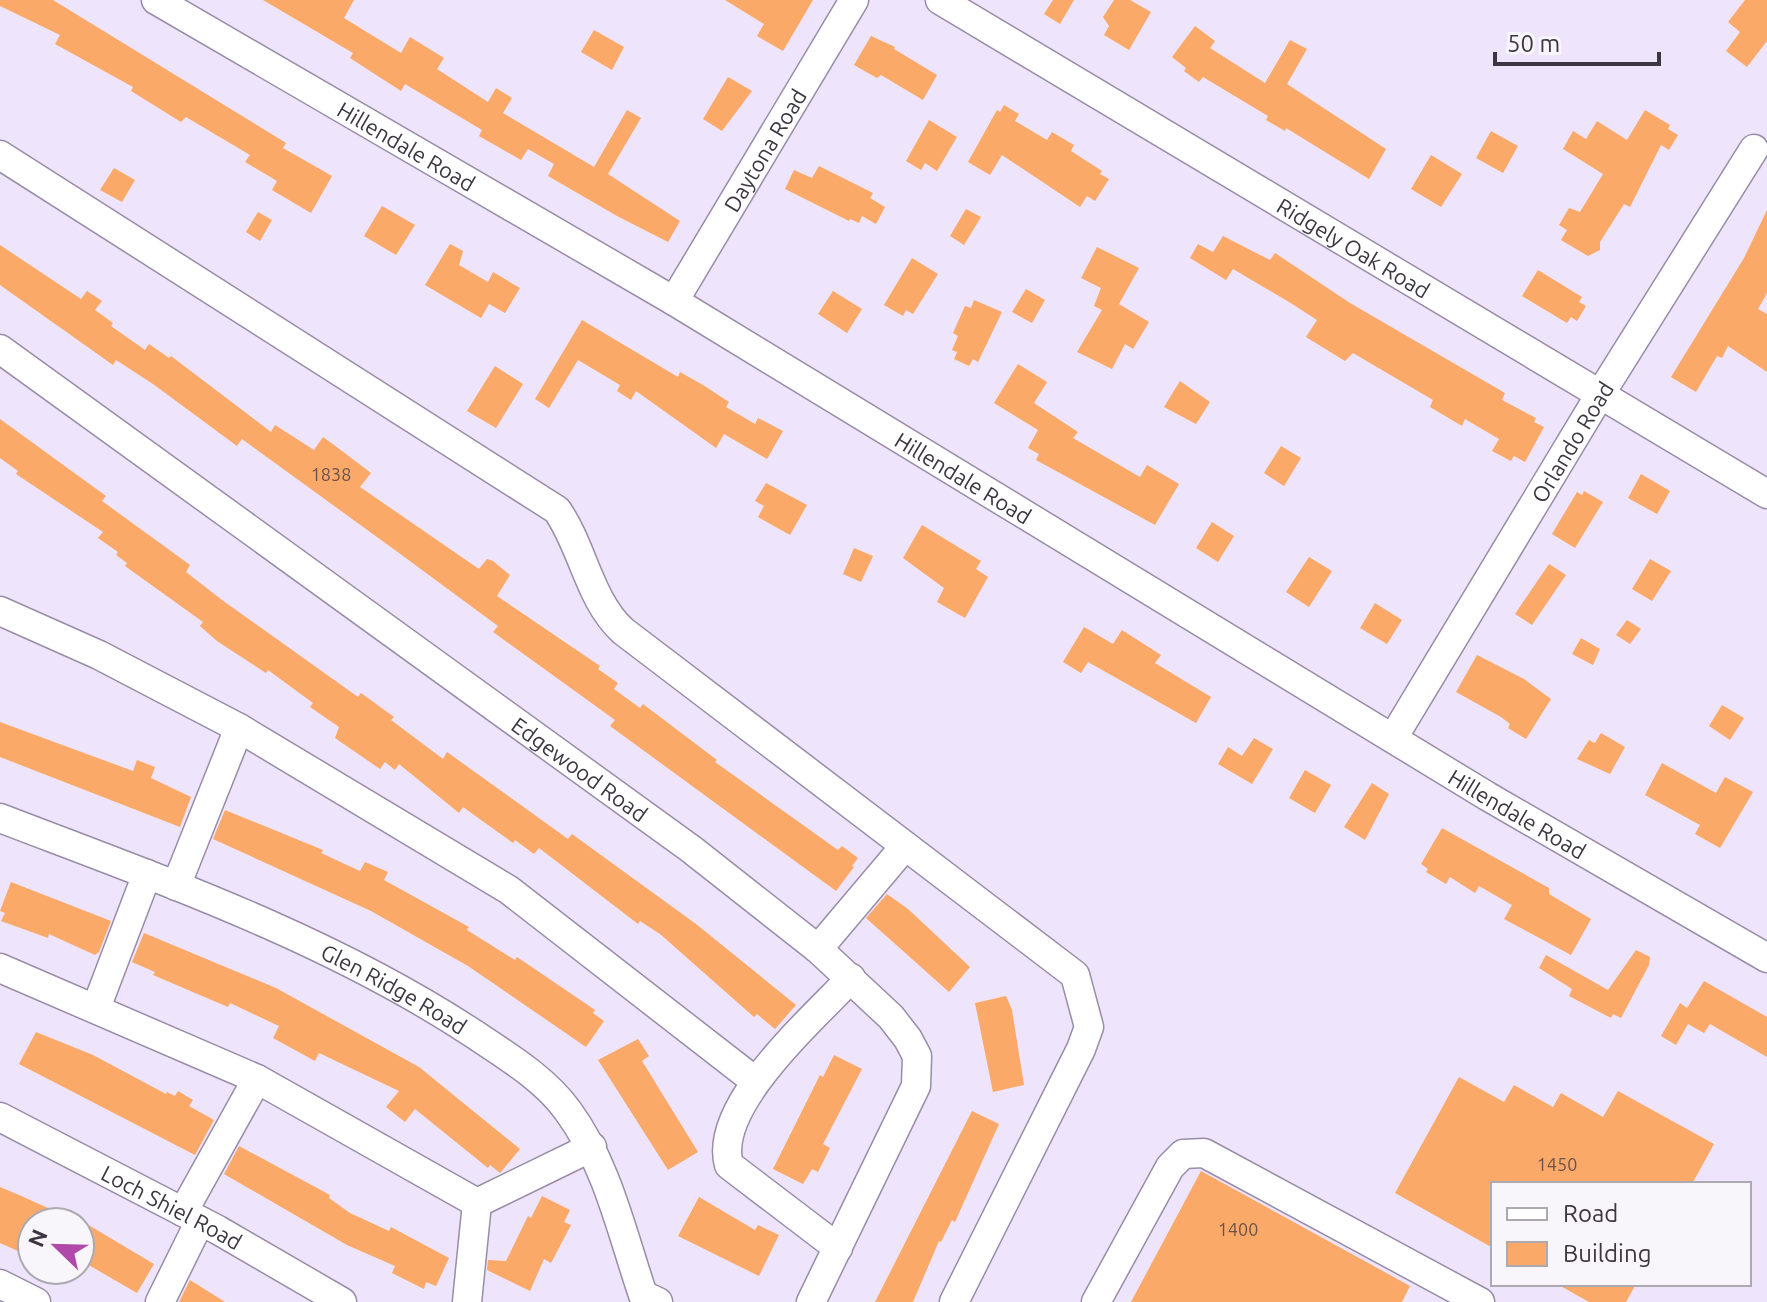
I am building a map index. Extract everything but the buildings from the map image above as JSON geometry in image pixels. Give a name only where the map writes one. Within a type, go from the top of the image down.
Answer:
[{"type":"street","name":"Hillendale Road","points":[[156,0],[674,301],[1393,738],[1767,958]]},
{"type":"street","name":"Daytona Road","points":[[674,301],[854,0]]},
{"type":"street","name":"Ridgely Oak Road","points":[[940,0],[1767,494]]},
{"type":"street","name":"Orlando Road","points":[[1393,738],[1601,393],[1754,149]]},
{"type":"street","points":[[0,155],[557,510],[570,527],[608,617],[1075,975],[1089,1027],[954,1302]]},
{"type":"street","name":"Edgewood Road","points":[[0,349],[691,849],[818,949],[851,978],[908,1039],[917,1056],[918,1073],[911,1101],[811,1302]]},
{"type":"street","points":[[0,611],[99,655],[239,728],[509,890],[755,1081]]},
{"type":"street","points":[[176,886],[239,728]]},
{"type":"street","name":"Glen Ridge Road","points":[[0,818],[280,929],[382,979],[447,1016],[540,1082],[566,1108],[592,1147],[642,1300]]},
{"type":"street","points":[[818,949],[905,846]]},
{"type":"street","points":[[96,1008],[147,874]]},
{"type":"street","points":[[0,968],[257,1079],[477,1203]]},
{"type":"street","points":[[838,1248],[729,1165],[724,1149],[727,1134],[755,1081],[851,978]]},
{"type":"street","points":[[160,1302],[191,1216],[257,1079]]},
{"type":"street","name":"Loch Shiel Road","points":[[0,1117],[191,1216],[342,1302]]},
{"type":"street","points":[[477,1203],[592,1147]]},
{"type":"street","points":[[1096,1302],[1170,1167],[1183,1154],[1204,1153],[1478,1301]]},
{"type":"street","points":[[467,1302],[477,1203]]},
{"type":"street","points":[[0,1284],[36,1302]]}]
